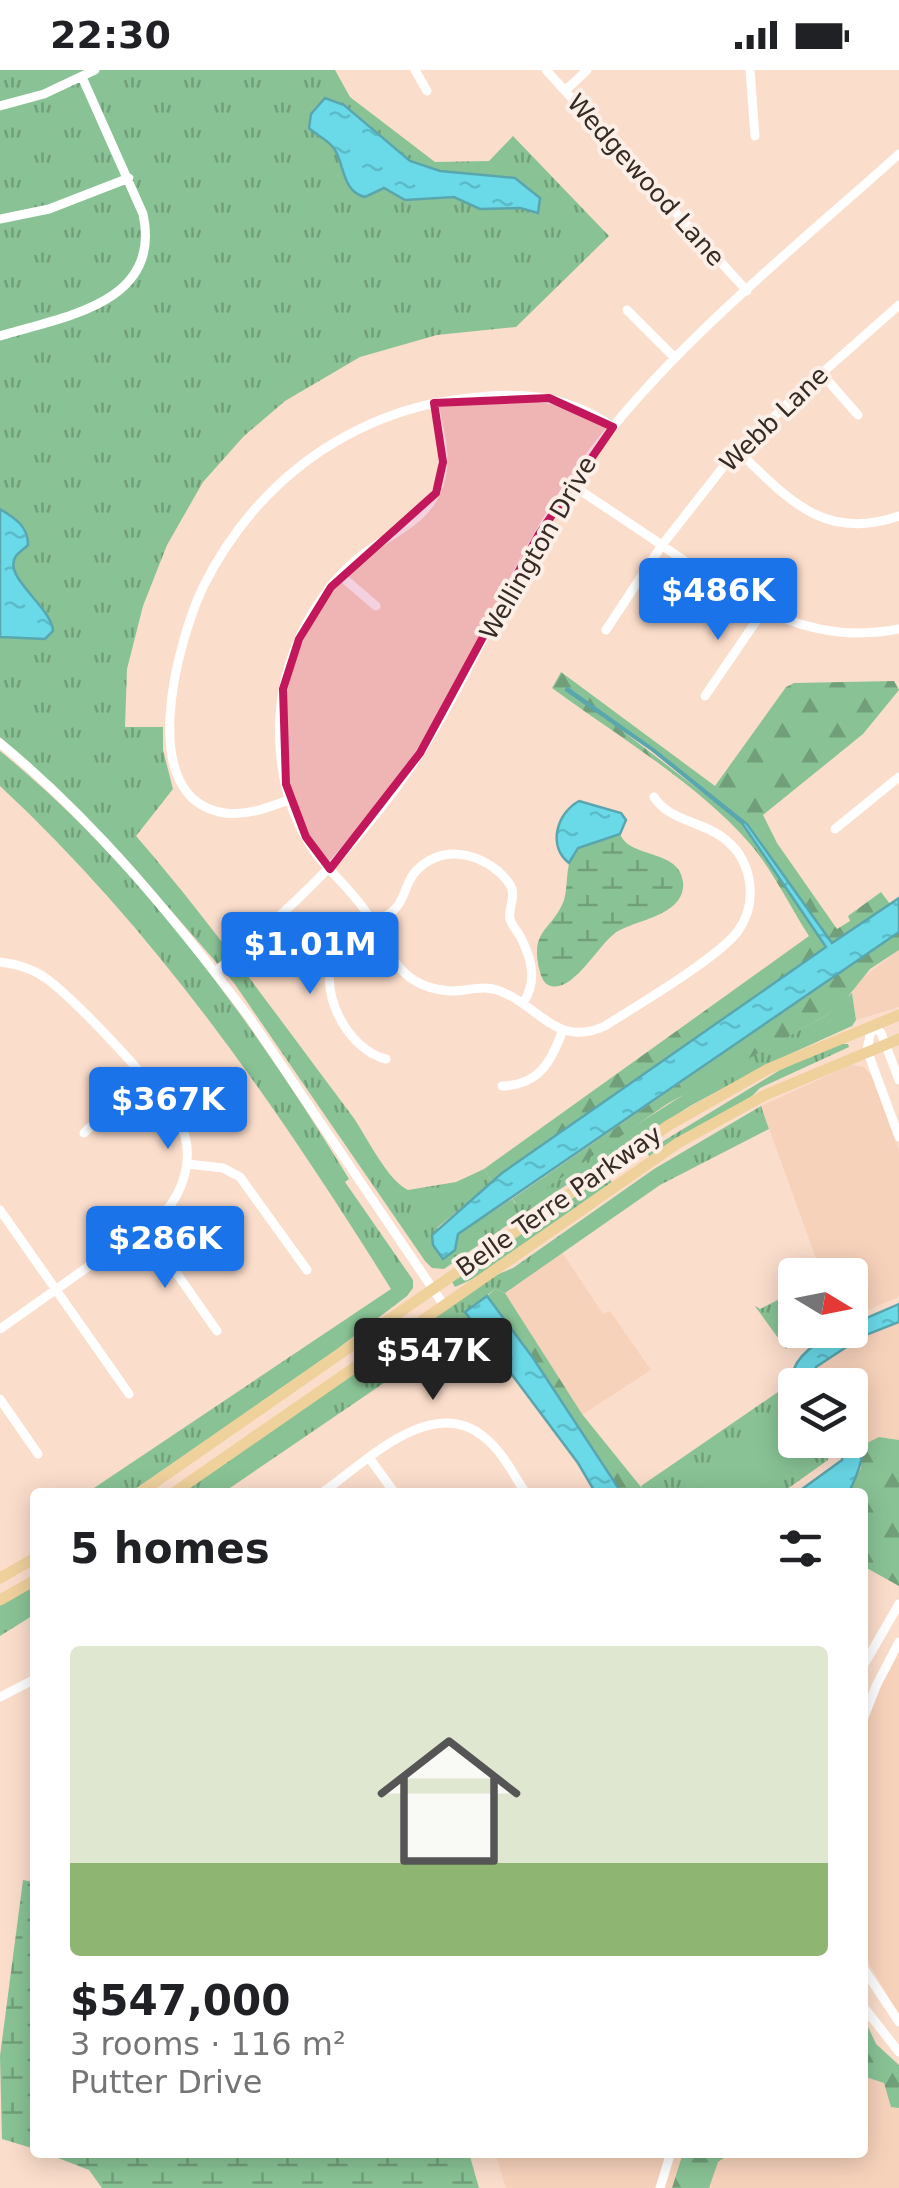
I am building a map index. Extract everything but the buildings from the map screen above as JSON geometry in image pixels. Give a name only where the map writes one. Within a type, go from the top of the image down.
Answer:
[{"type":"main road","name":"Belle Terre Parkway","points":[[148,1488],[694,1110],[803,1052],[899,1015]]},
{"type":"main road","name":"Belle Terre Parkway","points":[[182,1488],[678,1143],[765,1095],[899,1039]]},
{"type":"main road","points":[[0,1578],[30,1561]]},
{"type":"main road","points":[[0,1600],[30,1583]]},
{"type":"street","points":[[0,106],[44,94],[95,70]]},
{"type":"street","points":[[414,70],[427,91]]},
{"type":"street","name":"Wedgewood Lane","points":[[546,70],[747,291]]},
{"type":"street","points":[[565,91],[587,70]]},
{"type":"street","points":[[750,70],[755,136]]},
{"type":"street","points":[[0,336],[94,308],[126,285],[141,258],[146,236],[143,214],[82,77]]},
{"type":"street","name":"Wellington Drive","points":[[215,972],[279,919],[330,869],[383,805],[431,735],[539,534],[613,426],[675,358],[899,154]]},
{"type":"street","points":[[0,219],[49,209],[129,178]]},
{"type":"street","name":"Webb Lane","points":[[606,630],[662,545],[738,451],[899,305]]},
{"type":"street","points":[[627,310],[675,358]]},
{"type":"street","points":[[821,374],[858,415]]},
{"type":"street","points":[[291,799],[250,812],[221,812],[202,805],[178,778],[171,750],[178,666],[194,609],[227,546],[250,515],[280,482],[312,457],[404,410],[434,402],[484,396],[560,400],[585,408],[613,426]]},
{"type":"street","points":[[434,402],[443,462],[436,494],[417,518],[364,553],[341,576],[306,624],[290,661],[280,744],[291,799],[309,841],[373,924],[395,965],[413,981],[451,991],[492,988],[523,1003],[562,1032],[589,1032],[605,1026],[723,946],[744,919],[750,900],[745,864],[734,848],[714,831],[664,810],[654,797]]},
{"type":"street","points":[[738,451],[791,501],[820,517],[864,524],[899,516]]},
{"type":"street","points":[[570,484],[763,611],[828,631],[870,633],[899,629]]},
{"type":"street","points":[[341,576],[376,606]]},
{"type":"street","points":[[705,696],[763,611]]},
{"type":"street","points":[[0,744],[109,847],[215,972],[443,1304]]},
{"type":"street","points":[[836,829],[899,777]]},
{"type":"street","points":[[386,1060],[368,1052],[340,1018],[328,985],[328,972],[339,947],[394,910],[411,876],[430,860],[458,854],[482,859],[507,880],[512,889],[510,918],[526,948],[532,974],[531,990],[523,1003]]},
{"type":"street","points":[[0,962],[32,970],[54,984],[142,1076],[177,1116],[186,1139],[187,1164],[173,1202],[145,1228],[0,1330]]},
{"type":"street","points":[[872,1025],[886,1043],[899,1080]]},
{"type":"street","points":[[872,1025],[867,1050],[899,1137]]},
{"type":"street","points":[[502,1086],[524,1084],[543,1071],[562,1032]]},
{"type":"street","points":[[84,1133],[142,1076]]},
{"type":"street","points":[[187,1164],[222,1168],[240,1177],[307,1270]]},
{"type":"street","points":[[0,1210],[129,1394]]},
{"type":"street","points":[[145,1228],[217,1331]]},
{"type":"street","points":[[0,1399],[38,1454]]},
{"type":"street","points":[[329,1488],[433,1422],[456,1423],[487,1439],[523,1488]]},
{"type":"street","points":[[370,1459],[391,1488]]},
{"type":"street","points":[[868,1658],[899,1604]]},
{"type":"street","points":[[868,1706],[899,1642]]},
{"type":"street","points":[[0,1697],[30,1682]]},
{"type":"street","points":[[868,1983],[899,2022]]},
{"type":"street","points":[[868,2013],[899,2052]]},
{"type":"street","points":[[660,2188],[669,2158]]},
{"type":"highlighted area","points":[[549,398],[613,427],[539,534],[420,753],[330,869],[306,837],[286,784],[283,689],[299,639],[331,587],[436,493],[443,462],[434,403]]},
{"type":"shaded area","points":[[899,950],[899,1007],[856,1020],[852,993],[858,981]]},
{"type":"shaded area","points":[[851,1065],[864,1067],[873,1078],[899,1150],[899,1297],[868,1310],[868,1258],[816,1258],[761,1106]]},
{"type":"shaded area","points":[[562,1252],[603,1314],[610,1311],[651,1370],[582,1415],[505,1293]]},
{"type":"shaded area","points":[[899,1322],[899,1440],[879,1437],[868,1442],[868,1368],[816,1368],[845,1348],[868,1348],[868,1334]]},
{"type":"shaded area","points":[[899,1651],[899,2015],[868,1962],[871,1706]]},
{"type":"shaded area","points":[[868,2027],[876,2044],[899,2065],[899,2188],[506,2188],[497,2158],[868,2158]]},
{"type":"green space","points":[[0,70],[335,70],[350,97],[435,162],[489,161],[513,136],[609,236],[516,327],[437,335],[360,357],[285,401],[244,436],[203,482],[167,545],[143,606],[127,669],[125,727],[163,727],[163,750],[173,789],[136,836],[247,975],[400,1185],[408,1190],[456,1182],[484,1169],[492,1182],[437,1228],[454,1243],[458,1234],[512,1199],[515,1203],[697,1086],[827,1015],[852,993],[856,1020],[852,1026],[770,1063],[690,1106],[444,1269],[432,1268],[425,1261],[234,983],[122,854],[0,737]]},
{"type":"green space","points":[[561,672],[715,786],[786,687],[794,683],[894,681],[899,690],[863,734],[763,815],[777,843],[837,929],[881,892],[890,904],[833,944],[747,824],[653,749],[567,688],[742,823],[827,947],[492,1182],[484,1169],[809,936],[751,845],[682,781],[552,688]]},
{"type":"green space","points":[[0,751],[100,844],[147,896],[275,1063],[349,1179],[345,1182],[413,1280],[407,1296],[336,1350],[137,1488],[94,1488],[391,1289],[212,1024],[111,901],[0,786]]},
{"type":"green space","points":[[620,834],[625,842],[673,864],[680,871],[682,894],[668,910],[614,934],[568,982],[548,985],[540,971],[538,945],[564,900],[573,854],[586,844]]},
{"type":"green space","points":[[899,932],[899,950],[870,969],[842,1004],[827,1015],[667,1104],[523,1204],[512,1199]]},
{"type":"green space","points":[[835,1044],[849,1047],[760,1088],[649,1156],[647,1151],[780,1070]]},
{"type":"green space","points":[[761,1106],[769,1129],[660,1185],[505,1293],[495,1289],[465,1312],[472,1323],[230,1488],[189,1488],[494,1276],[513,1268],[654,1169]]},
{"type":"green space","points":[[605,1175],[612,1182],[475,1278],[455,1287],[452,1282]]},
{"type":"green space","points":[[495,1289],[505,1293],[582,1414],[642,1488],[618,1488],[487,1296]]},
{"type":"green space","points":[[778,1300],[778,1338],[755,1306],[760,1309]]},
{"type":"green space","points":[[778,1392],[778,1458],[828,1458],[789,1488],[642,1488]]},
{"type":"green space","points":[[778,1434],[778,1458],[797,1458],[801,1464],[767,1488],[700,1488]]},
{"type":"green space","points":[[879,1437],[899,1440],[899,1586],[868,1569],[868,1488],[851,1488],[862,1458],[868,1458],[868,1442]]},
{"type":"green space","points":[[30,1588],[30,1617],[0,1636],[0,1605]]},
{"type":"green space","points":[[23,1880],[30,1881],[30,2147],[2,2139],[0,2056]]},
{"type":"green space","points":[[868,2027],[876,2044],[899,2065],[899,2108],[891,2107],[884,2083],[868,2078]]},
{"type":"green space","points":[[58,2158],[470,2158],[479,2188],[102,2188],[89,2170]]},
{"type":"green space","points":[[681,2158],[724,2158],[718,2162],[709,2188],[672,2188]]},
{"type":"water","points":[[325,98],[344,105],[410,161],[440,171],[515,178],[540,198],[538,213],[520,208],[480,209],[454,197],[405,200],[384,188],[365,197],[358,194],[348,184],[332,147],[309,128],[311,114]]},
{"type":"water","points":[[0,509],[26,533],[28,545],[13,564],[15,573],[51,622],[53,631],[45,639],[0,637]]},
{"type":"water","points":[[567,688],[653,749],[747,824],[832,943],[899,898],[899,932],[458,1234],[455,1250],[443,1259],[433,1245],[432,1235],[502,1173],[826,947],[742,823]]},
{"type":"water","points":[[579,801],[621,813],[626,820],[620,834],[578,848],[569,863],[558,848],[558,830],[565,813]]},
{"type":"water","points":[[487,1296],[618,1488],[593,1488],[465,1312]]},
{"type":"water","points":[[899,1304],[899,1322],[868,1334],[868,1317]]},
{"type":"water","points":[[845,1348],[816,1368],[794,1368],[809,1349]]},
{"type":"water","points":[[861,1458],[851,1488],[804,1488],[842,1460]]}]
